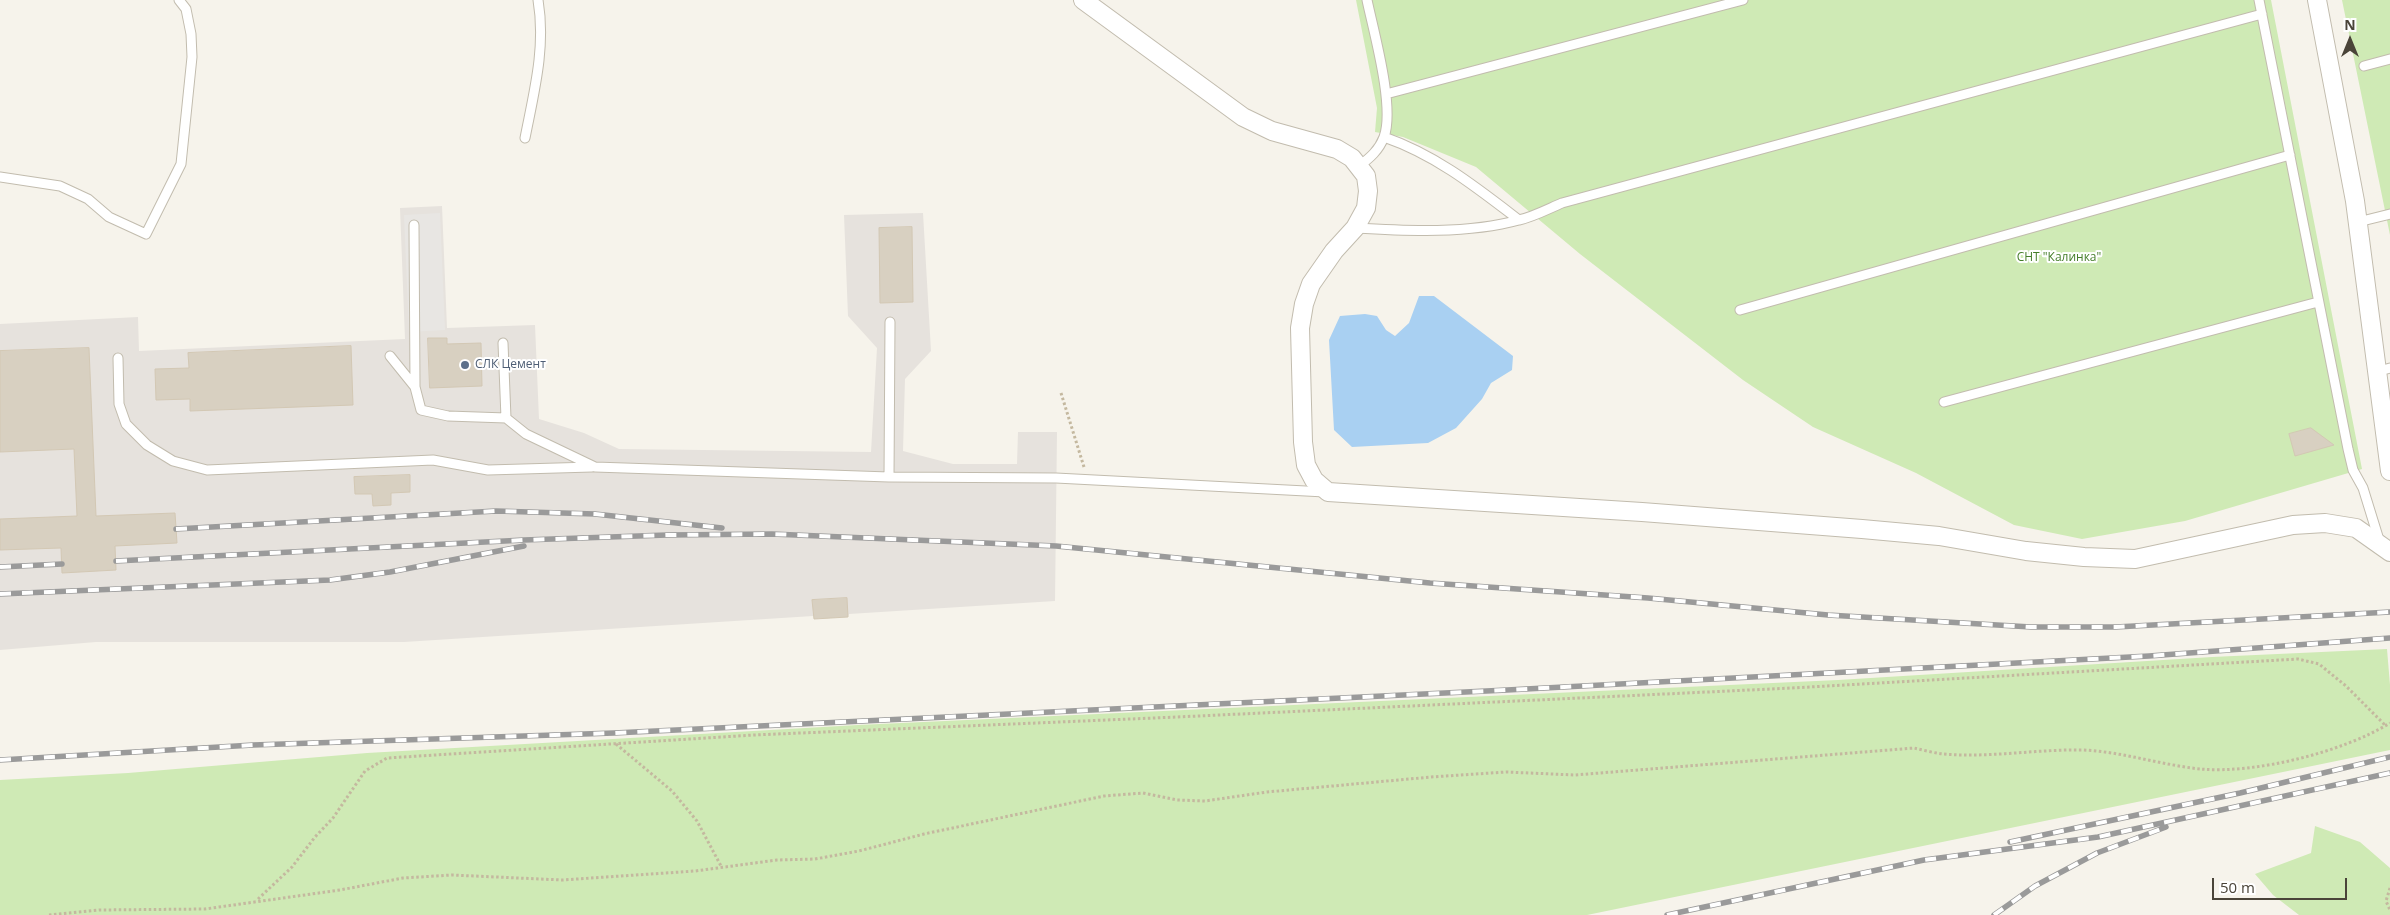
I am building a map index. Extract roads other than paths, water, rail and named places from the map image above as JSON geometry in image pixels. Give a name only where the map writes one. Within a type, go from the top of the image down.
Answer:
[{"type":"street","points":[[1083,0],[1243,117],[1272,131],[1337,149],[1352,158],[1366,176],[1368,191],[1366,208],[1355,228],[1334,251],[1311,284],[1304,304],[1300,328],[1302,442],[1306,465],[1314,480],[1328,492],[1642,512],[1862,529],[1939,536],[2026,551],[2084,557],[2135,559],[2293,525],[2325,523],[2356,528],[2385,547]]},
{"type":"street","points":[[2317,0],[2384,369],[2390,471]]},
{"type":"lane","points":[[0,177],[60,186],[88,199],[109,217],[146,234],[181,164],[192,57],[191,34],[186,9],[179,0]]},
{"type":"lane","points":[[525,138],[541,50],[541,18],[538,0]]},
{"type":"lane","points":[[1360,166],[1373,155],[1384,136],[1386,94],[1367,0]]},
{"type":"lane","points":[[1386,94],[1743,0]]},
{"type":"lane","points":[[2259,0],[2353,470],[2363,488],[2385,547]]},
{"type":"lane","points":[[1355,228],[1408,231],[1480,226],[1519,220],[1562,203],[2262,14]]},
{"type":"lane","points":[[2364,66],[2390,59]]},
{"type":"lane","points":[[1384,136],[1415,148],[1462,176],[1519,220]]},
{"type":"lane","points":[[1740,310],[2290,155]]},
{"type":"lane","points":[[2358,222],[2390,214]]},
{"type":"lane","points":[[414,225],[415,387],[421,410],[448,416],[506,418],[526,434],[595,467]]},
{"type":"lane","points":[[1944,402],[2318,302]]},
{"type":"lane","points":[[889,477],[890,322]]},
{"type":"lane","points":[[503,343],[506,418]]},
{"type":"lane","points":[[390,356],[415,387]]},
{"type":"lane","points":[[118,358],[119,404],[126,424],[147,445],[173,461],[207,470],[433,460],[488,470],[595,467],[889,477],[1088,480],[1328,492]]},
{"type":"water","points":[[1419,296],[1434,296],[1513,356],[1512,370],[1491,383],[1482,399],[1456,428],[1428,443],[1352,447],[1334,430],[1329,340],[1340,316],[1365,314],[1377,316],[1386,330],[1395,336],[1409,323]]},
{"type":"railway","points":[[176,529],[496,511],[595,514],[722,528]]},
{"type":"railway","points":[[116,561],[524,540],[667,535],[772,534],[1056,546],[1430,583],[1648,598],[1828,615],[2031,627],[2116,627],[2390,612]]},
{"type":"railway","points":[[0,594],[330,580],[390,572],[524,546]]},
{"type":"railway","points":[[0,567],[62,564]]},
{"type":"railway","points":[[0,760],[253,745],[614,733],[1507,690],[2149,656],[2390,638]]},
{"type":"railway","points":[[2010,842],[2240,793],[2390,757]]},
{"type":"railway","points":[[1667,915],[1924,860],[2098,837],[2390,773]]},
{"type":"railway","points":[[1994,915],[2035,886],[2097,853],[2166,827]]},
{"type":"place","name":"СЛК Цемент","points":[[465,365]]},
{"type":"park label","name":"СНТ \"Калинка\"","points":[[2059,258]]}]
